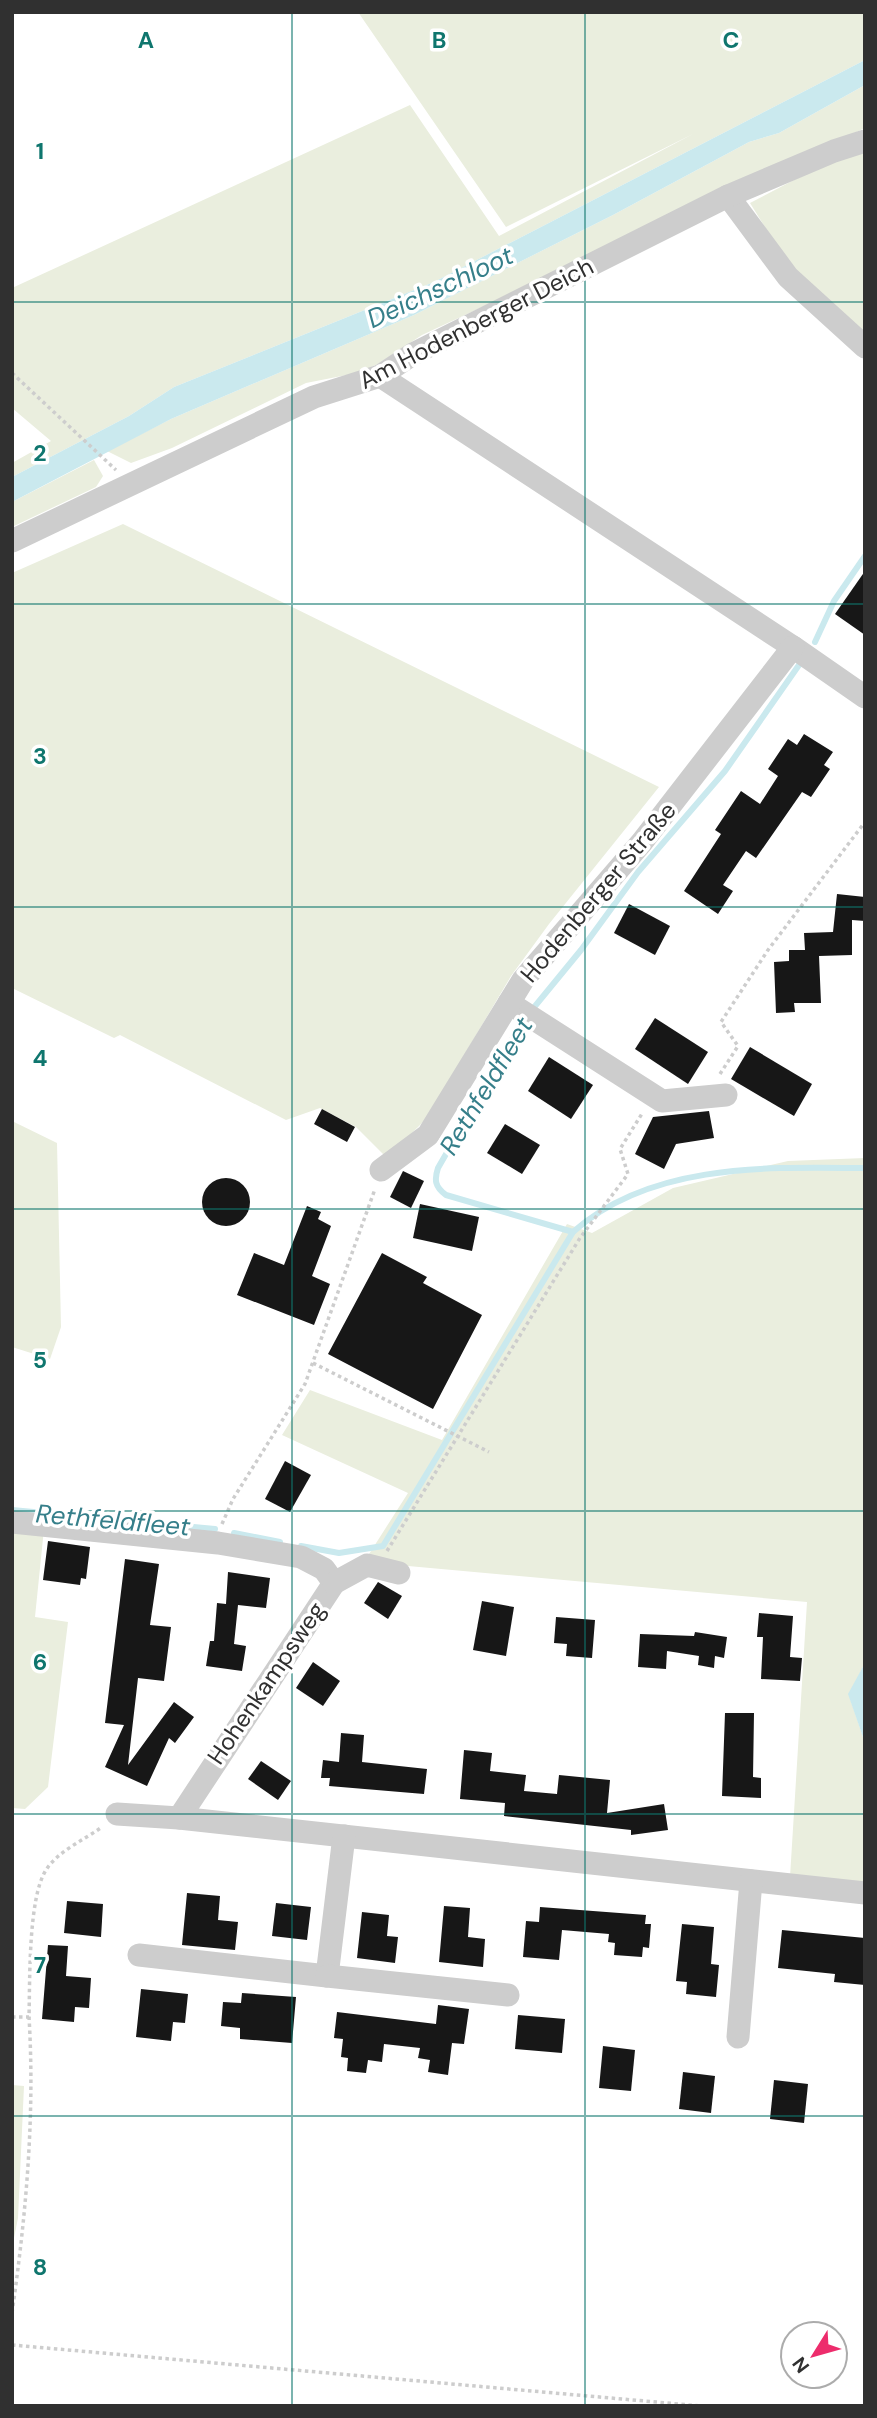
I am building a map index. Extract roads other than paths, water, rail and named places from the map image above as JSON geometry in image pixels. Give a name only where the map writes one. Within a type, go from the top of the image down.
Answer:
[{"type":"street","name":"Am Hodenberger Deich","points":[[12,541],[314,397],[380,376],[414,354],[729,196],[834,151],[865,141]]},
{"type":"street","points":[[729,196],[788,277],[865,347]]},
{"type":"street","points":[[380,376],[865,697]]},
{"type":"street","name":"Hodenberger Straße","points":[[381,1170],[428,1135],[523,980],[642,842],[720,745],[793,647]]},
{"type":"street","points":[[509,1003],[662,1101],[716,1096]]},
{"type":"street","name":"Hohenkampsweg","points":[[12,1521],[218,1543],[301,1557],[324,1569],[334,1583],[178,1818]]},
{"type":"street","points":[[334,1583],[368,1565],[399,1573]]},
{"type":"street","points":[[117,1814],[178,1818],[865,1893]]},
{"type":"street","points":[[327,1976],[344,1836]]},
{"type":"street","points":[[738,2037],[751,1881]]},
{"type":"street","points":[[139,1955],[508,1995]]},
{"type":"water","name":"Deichschloot","points":[[865,60],[865,85],[779,133],[749,142],[613,215],[414,315],[171,419],[12,502],[12,477],[129,416],[174,387],[434,282]]},
{"type":"water","points":[[865,1663],[865,1743],[848,1694]]},
{"type":"waterway","name":"Rethfeldfleet","points":[[815,642],[834,601],[865,556]]},
{"type":"waterway","name":"Rethfeldfleet","points":[[573,1232],[446,1195],[436,1183],[438,1168],[522,1022],[581,950],[638,872],[725,771],[799,665]]},
{"type":"waterway","name":"Rethfeldfleet","points":[[301,1546],[339,1553],[383,1546],[573,1232],[604,1209],[637,1193],[673,1181],[711,1174],[789,1168],[865,1168]]},
{"type":"waterway","name":"Rethfeldfleet","points":[[12,1510],[215,1529]]},
{"type":"waterway","name":"Rethfeldfleet","points":[[234,1533],[280,1542]]}]
